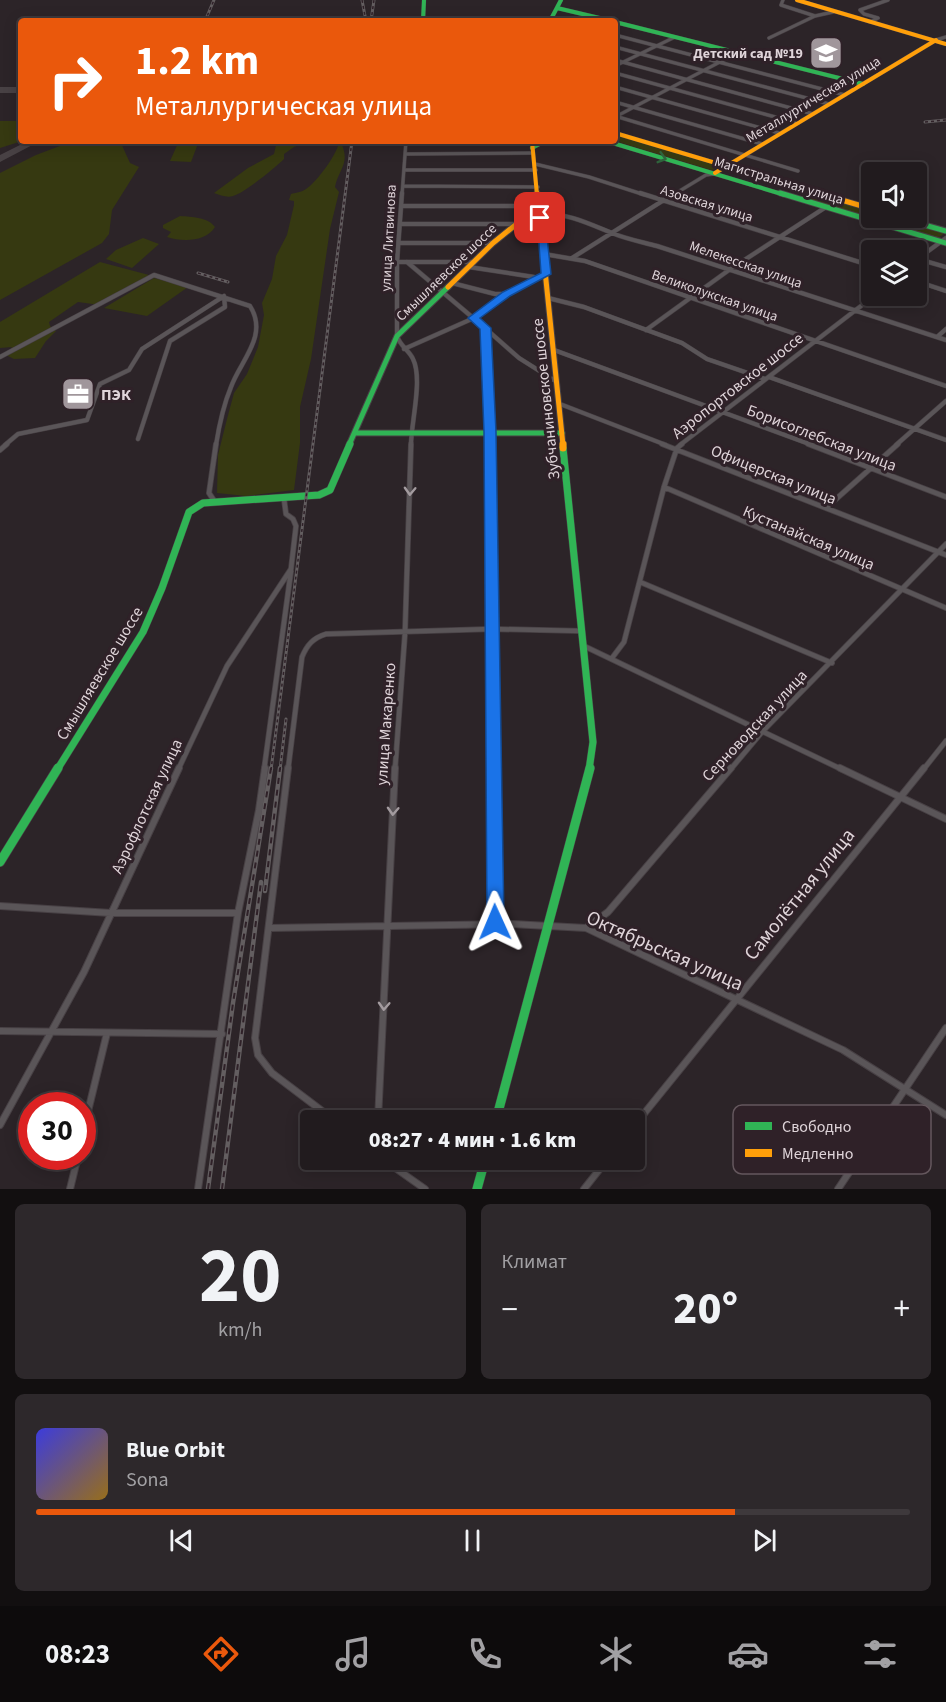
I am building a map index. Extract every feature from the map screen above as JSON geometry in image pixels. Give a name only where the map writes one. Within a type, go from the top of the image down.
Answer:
[{"type":"street","points":[[423,18],[424,0]]},
{"type":"street","points":[[552,18],[561,0]]},
{"type":"street","points":[[783,0],[781,4],[814,16]]},
{"type":"street","points":[[797,0],[946,44]]},
{"type":"street","points":[[870,22],[878,18],[864,14],[860,10],[888,0]]},
{"type":"street","points":[[557,8],[600,18]]},
{"type":"street","points":[[769,38],[814,16],[833,12]]},
{"type":"street","points":[[618,22],[863,84]]},
{"type":"street","points":[[618,36],[845,95]]},
{"type":"street","points":[[618,65],[675,37]]},
{"type":"street","name":"Металлургическая улица","points":[[572,258],[706,175],[715,173],[936,40],[946,37]]},
{"type":"street","points":[[618,48],[829,104]]},
{"type":"street","points":[[618,116],[737,53]]},
{"type":"street","points":[[618,61],[813,114]]},
{"type":"street","points":[[618,74],[797,123]]},
{"type":"street","points":[[618,88],[779,133]]},
{"type":"street","points":[[618,103],[762,144]]},
{"type":"street","points":[[618,118],[798,171]]},
{"type":"street","name":"Магистральная улица","points":[[618,134],[861,206]]},
{"type":"street","name":"улица Литвинова","points":[[397,336],[397,262],[406,144]]},
{"type":"street","name":"Магистральная улица","points":[[616,144],[944,241]]},
{"type":"street","points":[[405,154],[533,148]]},
{"type":"street","name":"Зубчаниновское шоссе","points":[[533,148],[584,646]]},
{"type":"street","name":"Азовская улица","points":[[404,170],[535,167],[572,172],[861,263]]},
{"type":"street","points":[[404,186],[538,187]]},
{"type":"street","points":[[792,197],[804,189]]},
{"type":"street","name":"Мелекесская улица","points":[[402,206],[539,210],[563,214],[592,223],[613,234],[657,246],[946,340]]},
{"type":"street","points":[[646,330],[729,270],[826,207]]},
{"type":"street","name":"Смышляевское шоссе","points":[[0,862],[143,632],[162,588],[189,512],[203,503],[284,499],[324,494],[330,490],[397,336],[514,224],[539,210]]},
{"type":"street","points":[[401,224],[514,224]]},
{"type":"street","points":[[927,226],[946,231]]},
{"type":"street","points":[[927,252],[944,241]]},
{"type":"street","points":[[399,243],[493,243]]},
{"type":"street","name":"Великолукская улица","points":[[544,254],[572,258],[946,386]]},
{"type":"street","points":[[397,262],[472,264],[490,272],[536,277]]},
{"type":"street","points":[[407,262],[519,358],[557,382]]},
{"type":"street","points":[[927,262],[946,267]]},
{"type":"street","points":[[404,349],[474,318],[507,294],[536,277],[546,274]]},
{"type":"street","points":[[0,357],[154,275],[225,296],[250,306],[256,313],[255,336],[248,361],[233,382],[221,423],[209,493],[215,502]]},
{"type":"street","points":[[452,283],[495,294],[507,294]]},
{"type":"street","points":[[927,285],[946,291]]},
{"type":"street","points":[[138,439],[170,341],[225,307],[225,296]]},
{"type":"street","points":[[0,450],[18,434],[87,420],[100,384],[129,370],[142,349],[225,296]]},
{"type":"street","points":[[549,298],[585,307],[681,343],[707,359],[946,440]]},
{"type":"street","name":"Аэропортовское шоссе","points":[[612,658],[624,642],[664,487],[677,448],[861,306]]},
{"type":"street","points":[[485,328],[490,432],[495,922]]},
{"type":"street","points":[[937,337],[946,329]]},
{"type":"street","name":"улица Макаренко","points":[[378,1110],[393,794],[405,633],[411,432],[417,373],[413,358],[404,349],[397,336]]},
{"type":"street","name":"Борисоглебская улица","points":[[554,350],[722,411],[946,497]]},
{"type":"street","points":[[826,508],[946,401]]},
{"type":"street","name":"Офицерская улица","points":[[560,404],[946,555]]},
{"type":"street","points":[[356,433],[562,433]]},
{"type":"street","name":"Кустанайская улица","points":[[664,487],[946,608]]},
{"type":"street","name":"Аэрофлотская улица","points":[[0,1125],[84,972],[227,666],[291,569],[296,526],[293,519],[286,514],[284,499]]},
{"type":"street","name":"Серноводская улица","points":[[586,928],[608,912],[762,732],[946,544]]},
{"type":"street","points":[[198,1189],[238,913],[259,810],[291,569]]},
{"type":"street","points":[[640,582],[832,663]]},
{"type":"street","points":[[321,1110],[272,1073],[258,1055],[255,1038],[302,657],[306,647],[314,637],[326,633],[405,633],[492,629],[582,631]]},
{"type":"street","points":[[499,1110],[592,758],[591,714],[584,646],[946,819]]},
{"type":"street","name":"Самолётная улица","points":[[645,1112],[946,741]]},
{"type":"street","points":[[0,906],[111,913],[238,913]]},
{"type":"street","name":"Октябрьская улица","points":[[269,928],[387,927],[495,922],[586,928],[843,1050],[928,1105]]},
{"type":"street","points":[[895,1105],[946,1028]]},
{"type":"street","points":[[0,1031],[222,1034]]},
{"type":"street","points":[[93,1092],[107,1033]]},
{"type":"street","name":"Октябрьская улица","points":[[931,1106],[946,1115]]},
{"type":"street","points":[[70,1189],[75,1170]]},
{"type":"street","points":[[398,1170],[425,1189]]},
{"type":"street","points":[[477,1189],[482,1170]]},
{"type":"street","points":[[584,1189],[599,1170]]},
{"type":"street","points":[[838,1189],[848,1174]]},
{"type":"green space","points":[[0,121],[18,121],[18,142],[0,148]]},
{"type":"green space","points":[[618,136],[720,168],[711,170],[618,142]]},
{"type":"green space","points":[[65,144],[121,144],[130,163],[139,167],[112,210],[109,234],[102,243],[0,300],[0,173]]},
{"type":"green space","points":[[178,144],[198,144],[191,162],[170,161]]},
{"type":"green space","points":[[276,144],[302,144],[284,154],[284,159],[280,163],[238,194],[228,197],[214,193],[248,168],[274,154]]},
{"type":"green space","points":[[343,144],[345,157],[336,181],[335,187],[339,192],[330,229],[311,359],[300,407],[300,443],[294,490],[246,496],[217,493],[218,455],[234,393],[247,374],[258,347],[264,315],[262,303],[272,279],[276,256],[287,235],[294,205],[294,201],[289,200],[291,194],[304,190],[315,181],[338,146]]},
{"type":"green space","points":[[808,192],[861,208],[861,215],[801,197]]},
{"type":"green space","points":[[180,216],[204,219],[215,227],[206,236],[193,240],[167,237],[171,232],[163,228],[163,225]]},
{"type":"green space","points":[[905,228],[927,228],[945,233],[938,238]]},
{"type":"green space","points":[[143,238],[159,244],[132,268],[106,259],[116,250]]},
{"type":"green space","points":[[100,262],[149,275],[100,305],[78,302],[49,322],[56,331],[35,358],[14,359],[6,355],[12,347],[0,348],[0,322]]},
{"type":"green space","points":[[154,278],[188,287],[147,316],[104,308]]},
{"type":"taxiway","points":[[0,90],[18,90]]},
{"type":"taxiway","points":[[0,159],[29,144]]},
{"type":"railway","points":[[206,18],[214,0]]},
{"type":"railway","points":[[362,0],[365,18]]},
{"type":"railway","points":[[371,18],[374,0]]},
{"type":"railway","points":[[925,122],[946,120]]},
{"type":"railway","points":[[271,770],[352,144]]},
{"type":"railway","points":[[198,273],[228,282]]},
{"type":"railway","points":[[280,770],[286,719]]},
{"type":"railway","points":[[208,1189],[233,1003],[271,768]]},
{"type":"railway","points":[[265,891],[280,768]]},
{"type":"railway","points":[[222,1189],[261,882]]},
{"type":"traffic: fast","points":[[423,18],[424,0]]},
{"type":"traffic: fast","points":[[552,18],[561,0]]},
{"type":"traffic: fast","points":[[557,8],[599,18]]},
{"type":"traffic: fast","points":[[618,23],[863,84]]},
{"type":"traffic: fast","points":[[532,148],[539,144]]},
{"type":"traffic: fast","points":[[616,144],[946,243]]},
{"type":"traffic: fast","points":[[927,226],[946,231]]},
{"type":"traffic: fast","points":[[0,862],[143,632],[162,588],[189,512],[203,503],[284,499],[319,495],[330,490],[397,336],[448,287]]},
{"type":"traffic: fast","points":[[356,433],[562,433]]},
{"type":"traffic: fast","points":[[499,1110],[588,780],[593,742],[563,448]]},
{"type":"traffic: fast","points":[[477,1189],[482,1170]]},
{"type":"traffic: slow","points":[[797,0],[946,44]]},
{"type":"traffic: slow","points":[[715,173],[936,40]]},
{"type":"traffic: slow","points":[[618,134],[861,206]]},
{"type":"traffic: slow","points":[[532,144],[563,448]]},
{"type":"traffic: slow","points":[[448,287],[493,243],[539,206]]},
{"type":"place","name":"Детский сад №19","points":[[826,53]]},
{"type":"place","name":"ПЭК","points":[[78,394]]},
{"type":"route","points":[[495,922],[490,432],[485,328],[474,318],[507,294],[536,277],[546,274],[540,218]]}]
